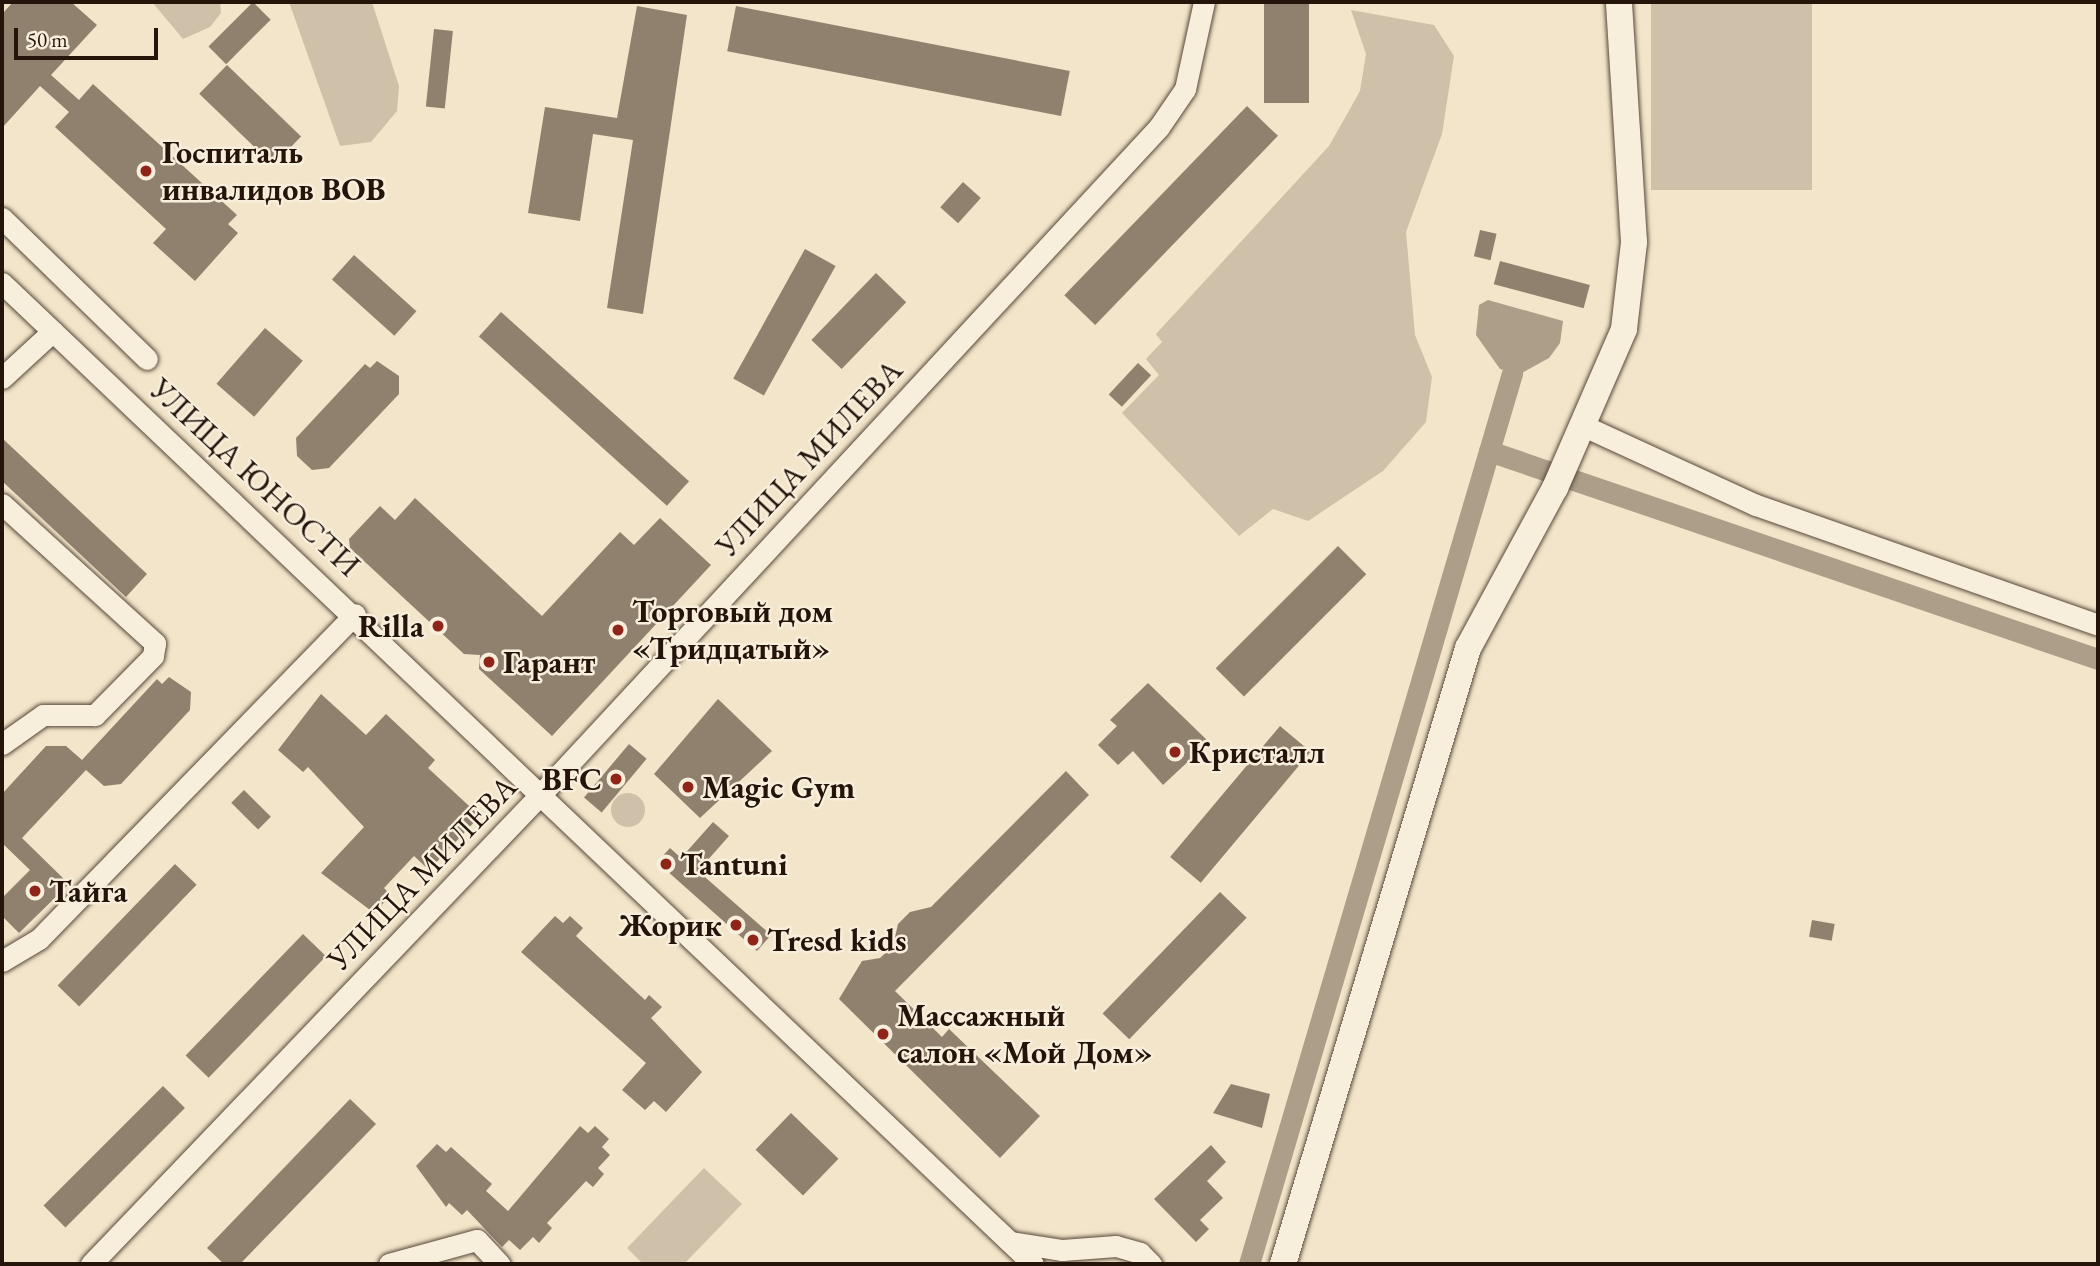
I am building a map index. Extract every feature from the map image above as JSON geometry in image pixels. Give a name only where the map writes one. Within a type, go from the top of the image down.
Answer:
[{"type":"street","name":"УЛИЦА МИЛЕВА","points":[[91,1264],[541,794],[1159,127],[1185,89],[1204,2]]},
{"type":"street","points":[[1283,1264],[1468,648],[1555,488],[1624,329],[1634,242],[1619,2]]},
{"type":"street","points":[[2,218],[147,359]]},
{"type":"street","name":"УЛИЦА ЮНОСТИ","points":[[2,283],[355,614],[1033,1264]]},
{"type":"street","points":[[2,378],[53,331]]},
{"type":"street","points":[[1584,426],[1756,505],[2098,625]]},
{"type":"street","points":[[2,504],[155,643],[153,656],[94,715],[43,715],[2,744]]},
{"type":"street","points":[[2,961],[39,939],[355,614]]},
{"type":"street","points":[[389,1264],[477,1240],[499,1264]]},
{"type":"street","points":[[1011,1241],[1062,1250],[1116,1246],[1140,1252],[1152,1264]]},
{"type":"shaded area","points":[[152,2],[220,2],[221,13],[210,27],[183,39]]},
{"type":"shaded area","points":[[289,2],[372,2],[399,86],[397,111],[371,142],[340,146]]},
{"type":"shaded area","points":[[1651,2],[1812,2],[1812,190],[1651,190]]},
{"type":"shaded area","points":[[1351,10],[1434,25],[1454,56],[1442,134],[1406,232],[1415,335],[1432,377],[1426,422],[1383,471],[1308,521],[1273,509],[1239,536],[1122,413],[1159,375],[1146,359],[1162,342],[1156,334],[1329,146],[1360,91],[1366,54]]},
{"type":"shaded area","points":[[1488,300],[1563,321],[1560,343],[1549,358],[1520,374],[1500,369],[1476,335],[1479,305]]},
{"type":"shaded area","points":[[628,793],[640,798],[645,810],[640,822],[628,827],[616,822],[611,810],[616,798]]},
{"type":"shaded area","points":[[704,1168],[742,1204],[684,1264],[643,1264],[627,1248]]},
{"type":"building","name":"Госпиталь инвалидов ВОВ","points":[[13,2],[71,2],[97,25],[51,75],[79,100],[93,84],[237,215],[228,224],[238,233],[195,281],[153,243],[166,229],[55,127],[69,112],[40,86],[2,128],[2,14]]},
{"type":"building","points":[[253,2],[271,20],[226,64],[208,47]]},
{"type":"building","points":[[1264,2],[1309,2],[1309,103],[1264,103]]},
{"type":"building","points":[[637,6],[687,15],[643,314],[607,308],[633,140],[593,134],[580,221],[528,213],[545,107],[617,118]]},
{"type":"building","points":[[736,6],[1070,71],[1061,116],[727,51]]},
{"type":"building","points":[[434,29],[453,31],[445,109],[426,107]]},
{"type":"building","points":[[227,65],[301,137],[273,165],[199,94]]},
{"type":"building","points":[[1247,106],[1278,136],[1095,325],[1064,295]]},
{"type":"building","points":[[963,182],[981,198],[958,223],[940,207]]},
{"type":"building","points":[[1480,230],[1497,234],[1490,260],[1474,256]]},
{"type":"building","points":[[805,249],[836,266],[764,395],[733,378]]},
{"type":"building","points":[[354,255],[416,311],[394,336],[332,280]]},
{"type":"building","points":[[1500,261],[1590,285],[1584,308],[1494,284]]},
{"type":"building","points":[[876,273],[906,302],[842,369],[811,340]]},
{"type":"building","points":[[501,312],[689,481],[667,506],[479,337]]},
{"type":"building","points":[[265,328],[303,361],[254,417],[216,384]]},
{"type":"building","points":[[377,361],[399,376],[399,394],[329,468],[312,470],[297,456],[296,438],[365,364],[370,368]]},
{"type":"building","points":[[1138,363],[1151,375],[1122,407],[1109,394]]},
{"type":"building","points":[[2,438],[147,574],[126,597],[2,481]]},
{"type":"building","points":[[415,498],[542,616],[620,532],[634,545],[660,518],[711,565],[552,736],[479,669],[480,655],[464,654],[350,548],[349,539],[380,506],[395,520]]},
{"type":"building","points":[[1338,546],[1366,574],[1244,697],[1216,668]]},
{"type":"building","points":[[169,677],[191,692],[190,710],[121,784],[104,786],[86,770],[22,838],[69,884],[19,933],[2,916],[2,898],[30,870],[2,843],[2,794],[46,746],[66,746],[82,760],[157,679],[162,684]]},
{"type":"building","points":[[1148,683],[1209,742],[1163,785],[1133,751],[1118,765],[1098,745],[1117,726],[1110,720]]},
{"type":"building","points":[[321,694],[366,735],[386,714],[435,760],[428,768],[480,816],[429,870],[414,856],[384,888],[391,895],[374,913],[321,873],[364,827],[308,767],[303,772],[278,750]]},
{"type":"building","points":[[718,699],[772,751],[700,818],[654,774]]},
{"type":"building","points":[[1280,726],[1311,752],[1201,883],[1170,857]]},
{"type":"building","name":"BFC","points":[[629,744],[647,759],[602,812],[584,798]]},
{"type":"building","points":[[1066,771],[1089,795],[895,991],[942,1037],[949,1029],[1040,1116],[1000,1158],[839,999],[862,961],[880,958],[893,946],[898,924],[910,912],[931,907]]},
{"type":"building","points":[[244,790],[271,817],[258,830],[231,803]]},
{"type":"building","points":[[713,822],[729,836],[698,871],[771,935],[757,951],[657,862],[670,848],[681,858]]},
{"type":"building","points":[[175,864],[197,885],[79,1006],[58,986]]},
{"type":"building","points":[[1220,892],[1247,918],[1129,1039],[1103,1014]]},
{"type":"building","points":[[555,916],[563,923],[570,916],[583,928],[576,936],[645,1000],[649,995],[662,1007],[651,1018],[702,1072],[666,1112],[654,1101],[645,1110],[622,1090],[646,1063],[521,952]]},
{"type":"building","points":[[1812,920],[1835,924],[1832,941],[1809,937]]},
{"type":"building","points":[[303,934],[326,956],[209,1078],[186,1056]]},
{"type":"building","points":[[1231,1084],[1270,1094],[1262,1128],[1213,1113]]},
{"type":"building","points":[[163,1086],[185,1108],[65,1227],[43,1206]]},
{"type":"building","points":[[350,1099],[376,1124],[240,1264],[224,1264],[207,1248]]},
{"type":"building","points":[[791,1113],[838,1159],[803,1196],[756,1150]]},
{"type":"building","points":[[580,1126],[588,1133],[595,1126],[609,1139],[602,1147],[610,1155],[598,1168],[604,1174],[593,1187],[586,1181],[547,1223],[552,1228],[539,1243],[533,1237],[520,1250],[509,1240],[502,1247],[467,1210],[462,1215],[449,1203],[446,1207],[416,1166],[437,1144],[446,1152],[451,1147],[492,1184],[486,1191],[508,1211]]},
{"type":"building","points":[[1211,1145],[1226,1162],[1207,1181],[1223,1198],[1200,1220],[1209,1229],[1196,1242],[1154,1199]]},
{"type":"waterway","points":[[1249,1264],[1512,373]]},
{"type":"waterway","points":[[1489,451],[2098,659]]},
{"type":"place","name":"Госпиталь инвалидов ВОВ","points":[[146,171]]},
{"type":"place","name":"Rilla","points":[[438,626]]},
{"type":"place","name":"Торговый дом «Тридцатый»","points":[[618,630]]},
{"type":"place","name":"Гарант","points":[[489,662]]},
{"type":"place","name":"Кристалл","points":[[1175,752]]},
{"type":"place","name":"BFC","points":[[616,779]]},
{"type":"place","name":"Magic Gym","points":[[688,787]]},
{"type":"place","name":"Tantuni","points":[[666,864]]},
{"type":"place","name":"Тайга","points":[[35,891]]},
{"type":"place","name":"Жорик","points":[[736,925]]},
{"type":"place","name":"Tresd kids","points":[[753,940]]},
{"type":"place","name":"Массажный салон «Мой Дом»","points":[[883,1034]]}]
